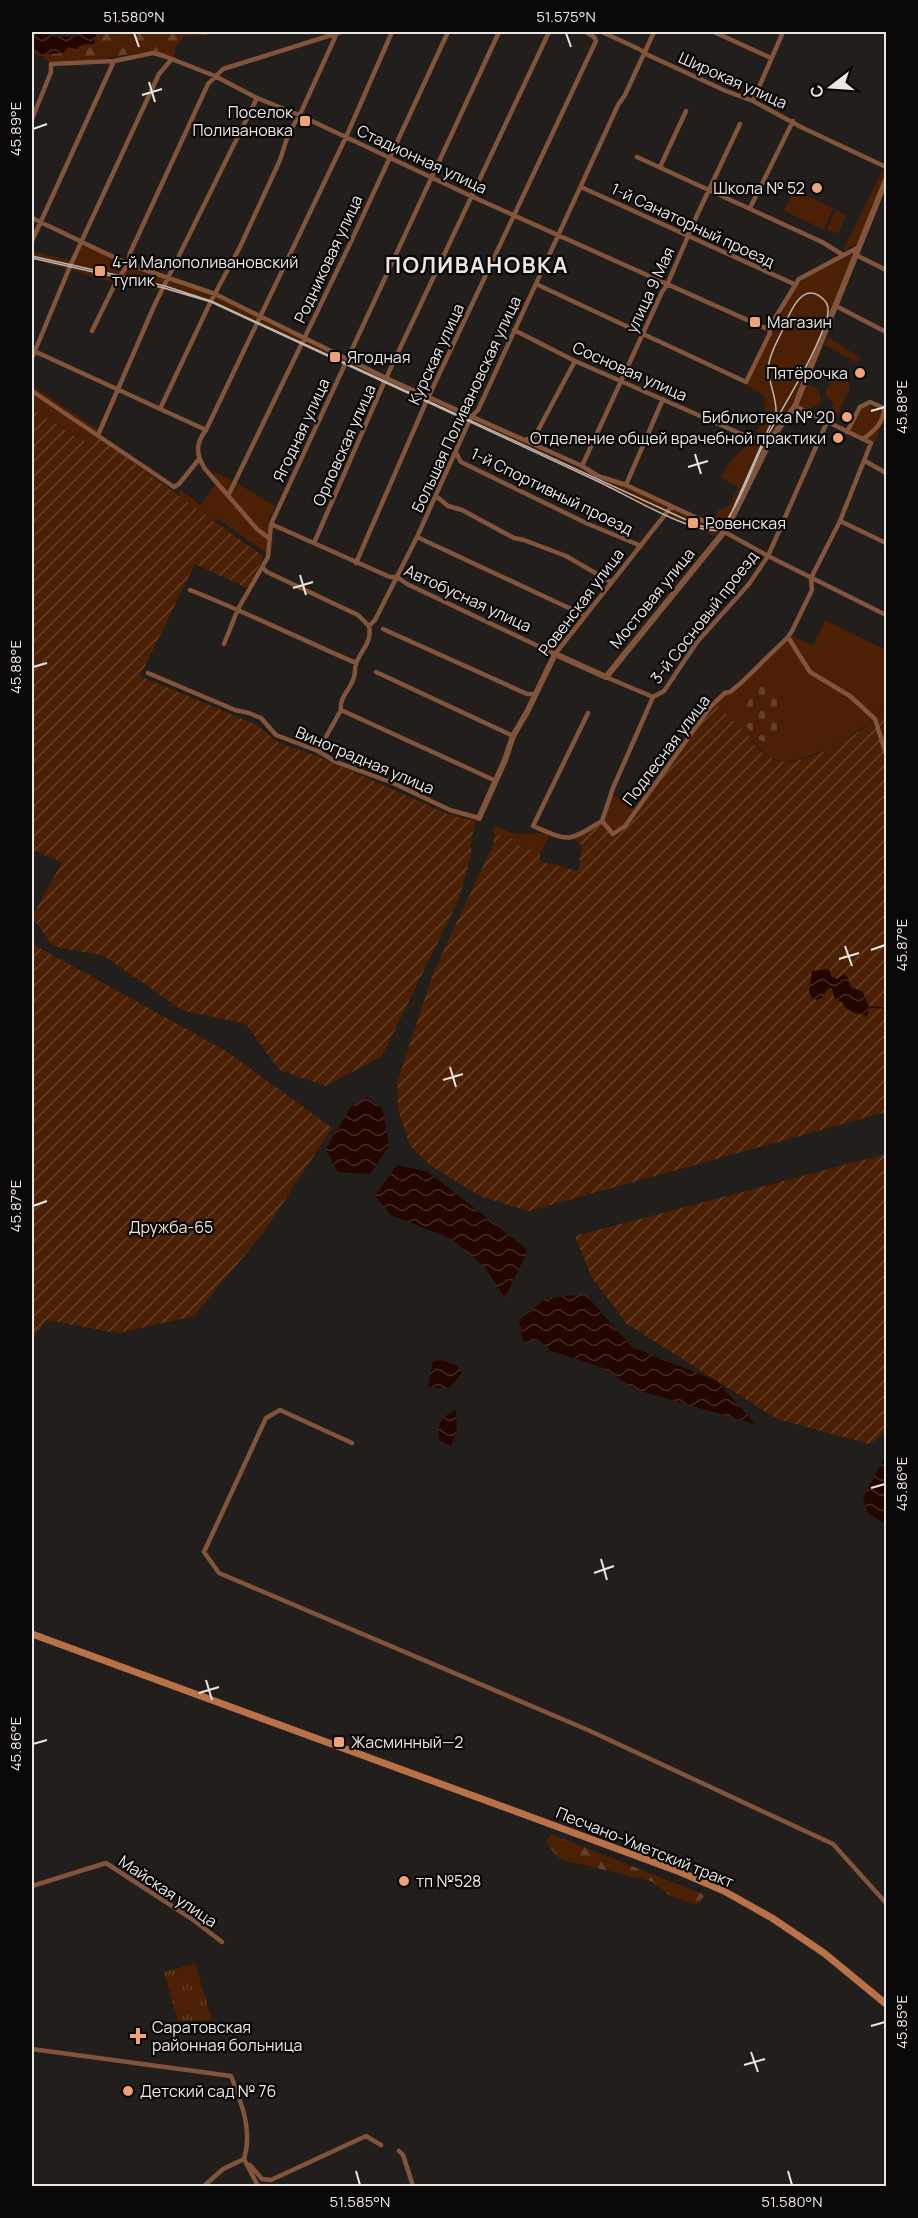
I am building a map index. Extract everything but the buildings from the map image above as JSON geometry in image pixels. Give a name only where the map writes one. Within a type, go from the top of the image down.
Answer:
[{"type":"main road","name":"Песчано-Уметский тракт","points":[[32,1634],[633,1855],[724,1891],[772,1918],[824,1953],[886,2004]]},
{"type":"street","points":[[92,331],[115,284],[128,264],[130,253],[208,84],[223,69],[339,32]]},
{"type":"street","points":[[160,409],[240,247],[339,32]]},
{"type":"street","points":[[270,539],[256,529],[205,470],[199,459],[197,448],[346,137],[392,32]]},
{"type":"street","name":"Родниковая улица","points":[[228,496],[448,32]]},
{"type":"street","name":"Ягодная улица","points":[[224,644],[238,609],[268,557],[271,524],[499,32]]},
{"type":"street","name":"Орловская улица","points":[[314,543],[387,378],[549,32]]},
{"type":"street","name":"Курская улица","points":[[356,562],[429,396],[596,41],[586,32]]},
{"type":"street","name":"Широкая улица","points":[[602,32],[648,56],[753,101],[886,167]]},
{"type":"street","name":"Большая Поливановская улица","points":[[318,751],[341,710],[340,703],[352,682],[356,663],[367,646],[371,633],[369,626],[375,620],[417,537],[471,417],[478,410],[654,32]]},
{"type":"street","points":[[714,32],[771,58]]},
{"type":"street","points":[[753,101],[783,32]]},
{"type":"street","name":"Стадионная улица","points":[[32,119],[51,72],[51,64],[114,61],[153,53],[215,76],[257,98],[299,115],[473,197],[754,324],[765,328],[771,325]]},
{"type":"street","points":[[32,358],[33,350],[159,74],[171,60]]},
{"type":"street","points":[[32,241],[114,61]]},
{"type":"street","points":[[98,435],[167,278],[257,98]]},
{"type":"street","points":[[660,167],[686,111]]},
{"type":"street","points":[[750,208],[792,121]]},
{"type":"street","name":"улица 9 Мая","points":[[582,466],[740,124]]},
{"type":"street","points":[[637,157],[822,242],[843,255]]},
{"type":"street","name":"Мостовая улица","points":[[606,677],[723,533],[771,439],[795,406],[886,180]]},
{"type":"street","name":"1-й Санаторный проезд","points":[[581,187],[794,284]]},
{"type":"street","points":[[32,218],[128,264],[215,294],[260,314],[387,378],[582,466],[598,476],[626,485],[712,525],[723,533],[886,615]]},
{"type":"street","points":[[536,284],[746,382],[770,333],[771,325],[794,284],[806,273],[859,247]]},
{"type":"street","points":[[856,255],[886,270]]},
{"type":"street","points":[[836,306],[886,332]]},
{"type":"street","name":"Сосновая улица","points":[[514,330],[575,361],[747,436],[771,439]]},
{"type":"street","points":[[33,350],[206,430]]},
{"type":"street","points":[[523,440],[530,440],[535,436],[575,361]]},
{"type":"street","points":[[32,391],[174,487],[199,459]]},
{"type":"street","points":[[626,485],[663,399]]},
{"type":"street","points":[[795,406],[862,440],[879,425],[885,408],[870,402],[860,407],[847,432]]},
{"type":"street","name":"3-й Сосновый проезд","points":[[602,821],[613,788],[653,697],[664,691],[697,642],[749,584],[768,556],[827,422]]},
{"type":"street","name":"Подлесная улица","points":[[602,821],[613,834],[625,826],[711,706],[741,683],[788,637],[812,590],[811,578],[866,461],[871,443],[862,440]]},
{"type":"street","name":"1-й Спортивный проезд","points":[[456,453],[461,462],[586,523],[641,546]]},
{"type":"street","points":[[866,461],[886,473]]},
{"type":"street","points":[[436,496],[448,506],[462,510],[514,538],[566,556],[611,582]]},
{"type":"street","name":"Ровенская улица","points":[[479,818],[513,736],[555,654],[671,507]]},
{"type":"street","points":[[840,520],[886,543]]},
{"type":"street","name":"Автобусная улица","points":[[271,524],[390,577],[397,577],[407,584],[555,654],[653,697]]},
{"type":"street","points":[[417,537],[585,615]]},
{"type":"street","points":[[263,568],[267,572],[358,615],[369,626]]},
{"type":"street","points":[[190,590],[238,609],[356,663]]},
{"type":"street","points":[[383,629],[528,694],[535,694]]},
{"type":"street","points":[[788,637],[810,672],[849,696],[875,719],[886,754]]},
{"type":"street","points":[[376,672],[513,736]]},
{"type":"street","name":"Виноградная улица","points":[[148,673],[235,710],[249,712],[261,718],[276,735],[318,751],[336,762],[393,783],[450,810],[479,818]]},
{"type":"street","points":[[341,710],[496,781]]},
{"type":"street","points":[[588,713],[533,826],[567,839],[574,838],[602,821]]},
{"type":"street","points":[[352,1443],[280,1410],[266,1418],[204,1552],[219,1573],[588,1730],[833,1844],[886,1903]]},
{"type":"street","name":"Майская улица","points":[[32,1886],[106,1863],[192,1918],[222,1942]]},
{"type":"street","points":[[32,2049],[231,2076],[245,2111],[247,2149],[244,2159],[258,2187]]},
{"type":"street","points":[[244,2159],[262,2179],[271,2180],[366,2136],[381,2145]]},
{"type":"street","points":[[399,2151],[403,2156],[412,2187]]},
{"type":"street","points":[[204,2187],[223,2169],[244,2159]]},
{"type":"green space","points":[[96,32],[108,32],[109,34],[112,32],[113,35],[129,32],[130,35],[139,32],[236,32],[183,37],[175,48],[175,58],[152,51],[84,61],[48,61],[32,52],[32,43],[48,54],[63,53],[68,47],[93,44]]},
{"type":"green space","points":[[882,170],[885,176],[859,242],[844,251],[844,249]]},
{"type":"green space","points":[[794,190],[833,208],[824,230],[784,211]]},
{"type":"green space","points":[[836,210],[846,215],[838,234],[827,229]]},
{"type":"green space","points":[[83,243],[132,268],[214,296],[597,477],[626,486],[717,530],[718,534],[714,536],[211,303],[164,290],[118,284],[32,259],[32,251],[73,261]]},
{"type":"green space","points":[[852,256],[796,396],[783,420],[770,435],[754,437],[763,417],[765,402],[764,396],[746,385],[795,287],[808,276]]},
{"type":"green space","points":[[830,338],[860,360],[856,362],[824,345],[826,339]]},
{"type":"green space","points":[[835,376],[849,383],[850,388],[834,424],[821,418],[821,412],[828,415],[834,404],[825,395],[831,377]]},
{"type":"green space","points":[[807,384],[817,390],[821,402],[808,411],[799,405]]},
{"type":"green space","points":[[32,385],[100,431],[99,438],[88,443],[32,409]]},
{"type":"green space","points":[[867,405],[886,414],[875,442],[850,432],[862,407]]},
{"type":"green space","points":[[32,409],[87,443],[99,438],[264,557],[247,588],[195,564],[140,676],[257,725],[279,743],[317,756],[448,814],[476,821],[470,845],[472,851],[459,899],[382,1056],[326,1086],[279,1070],[246,1024],[182,1010],[104,956],[53,946],[32,917],[62,862],[32,850]]},
{"type":"green space","points":[[761,440],[767,441],[726,525],[721,528],[712,523],[719,509],[722,510],[730,504],[738,487],[721,478],[737,454]]},
{"type":"green space","points":[[213,471],[275,506],[268,520],[266,553],[220,520],[209,519],[180,498],[179,489],[201,505],[214,486]]},
{"type":"green space","points":[[825,620],[886,650],[886,704],[869,724],[833,747],[797,760],[783,762],[770,758],[715,703],[791,636],[813,645]]},
{"type":"green space","points":[[760,678],[781,694],[781,732],[774,743],[758,740],[740,719]]},
{"type":"green space","points":[[715,703],[748,734],[762,752],[772,759],[783,762],[793,762],[815,755],[850,737],[868,725],[886,704],[886,1112],[529,1211],[482,1197],[431,1166],[410,1146],[398,1109],[397,1082],[434,971],[493,845],[495,833],[518,840],[518,845],[540,853],[540,861],[578,871],[582,846],[574,840],[602,824],[616,837]]},
{"type":"green space","points":[[612,794],[635,809],[621,827],[612,831],[604,819]]},
{"type":"green space","points":[[494,827],[517,834],[550,835],[540,853],[517,845],[518,840],[495,833],[492,831]]},
{"type":"green space","name":"Дружба-65","points":[[32,939],[38,947],[226,1051],[332,1128],[264,1232],[194,1316],[118,1333],[46,1320],[32,1340]]},
{"type":"green space","points":[[886,1154],[886,1431],[870,1444],[777,1419],[627,1324],[592,1278],[575,1236]]},
{"type":"green space","points":[[551,1834],[705,1895],[697,1905],[670,1896],[651,1881],[559,1859],[546,1842]]},
{"type":"green space","points":[[195,1963],[212,2020],[178,2021],[164,1972]]},
{"type":"water","points":[[32,32],[45,32],[53,37],[73,37],[82,32],[96,32],[96,38],[93,44],[83,44],[76,49],[68,47],[63,53],[48,54],[41,58],[39,52],[34,49]]},
{"type":"water","points":[[829,969],[831,976],[837,979],[844,974],[851,987],[863,992],[869,1007],[867,1016],[848,1011],[842,1002],[835,1000],[832,988],[829,988],[820,999],[813,1000],[809,992],[812,971]]},
{"type":"water","points":[[367,1097],[382,1108],[389,1146],[370,1174],[338,1172],[326,1149],[350,1108]]},
{"type":"water","points":[[397,1165],[428,1172],[528,1250],[505,1298],[485,1267],[452,1239],[391,1215],[375,1196]]},
{"type":"water","points":[[585,1294],[632,1347],[717,1381],[755,1424],[637,1390],[601,1367],[551,1351],[539,1340],[523,1341],[519,1320],[547,1298]]},
{"type":"water","points":[[441,1360],[456,1365],[462,1372],[448,1387],[428,1387],[433,1361]]},
{"type":"water","points":[[456,1410],[457,1431],[451,1446],[440,1441],[439,1426],[446,1416]]},
{"type":"water","points":[[886,1455],[886,1524],[868,1513],[863,1497]]},
{"type":"waterway","points":[[869,1007],[886,1008]]},
{"type":"tram line","points":[[32,256],[165,286],[211,301],[693,523],[709,528],[722,524],[726,521],[730,516],[776,412],[768,369],[773,350],[793,307],[804,295],[810,293],[825,301],[828,310],[825,324],[812,354],[769,433],[735,507],[728,519],[720,530],[708,530],[658,512],[595,480],[211,302],[164,288],[32,258]]},
{"type":"place","name":"Поселок Поливановка","points":[[305,121]]},
{"type":"place","name":"Школа № 52","points":[[817,188]]},
{"type":"place","name":"4-й Малополивановский тупик","points":[[100,271]]},
{"type":"place","name":"Магазин","points":[[755,322]]},
{"type":"place","name":"Ягодная","points":[[335,357]]},
{"type":"place","name":"Пятёрочка","points":[[860,373]]},
{"type":"place","name":"Библиотека № 20","points":[[847,417]]},
{"type":"place","name":"Отделение общей врачебной практики","points":[[838,438]]},
{"type":"place","name":"Ровенская","points":[[693,523]]},
{"type":"place","name":"Жасминный—2","points":[[339,1742]]},
{"type":"place","name":"тп №528","points":[[404,1881]]},
{"type":"place","name":"Саратовская районная больница","points":[[138,2036]]},
{"type":"place","name":"Детский сад № 76","points":[[128,2091]]},
{"type":"district","name":"ПОЛИВАНОВКА","points":[[477,265]]}]
